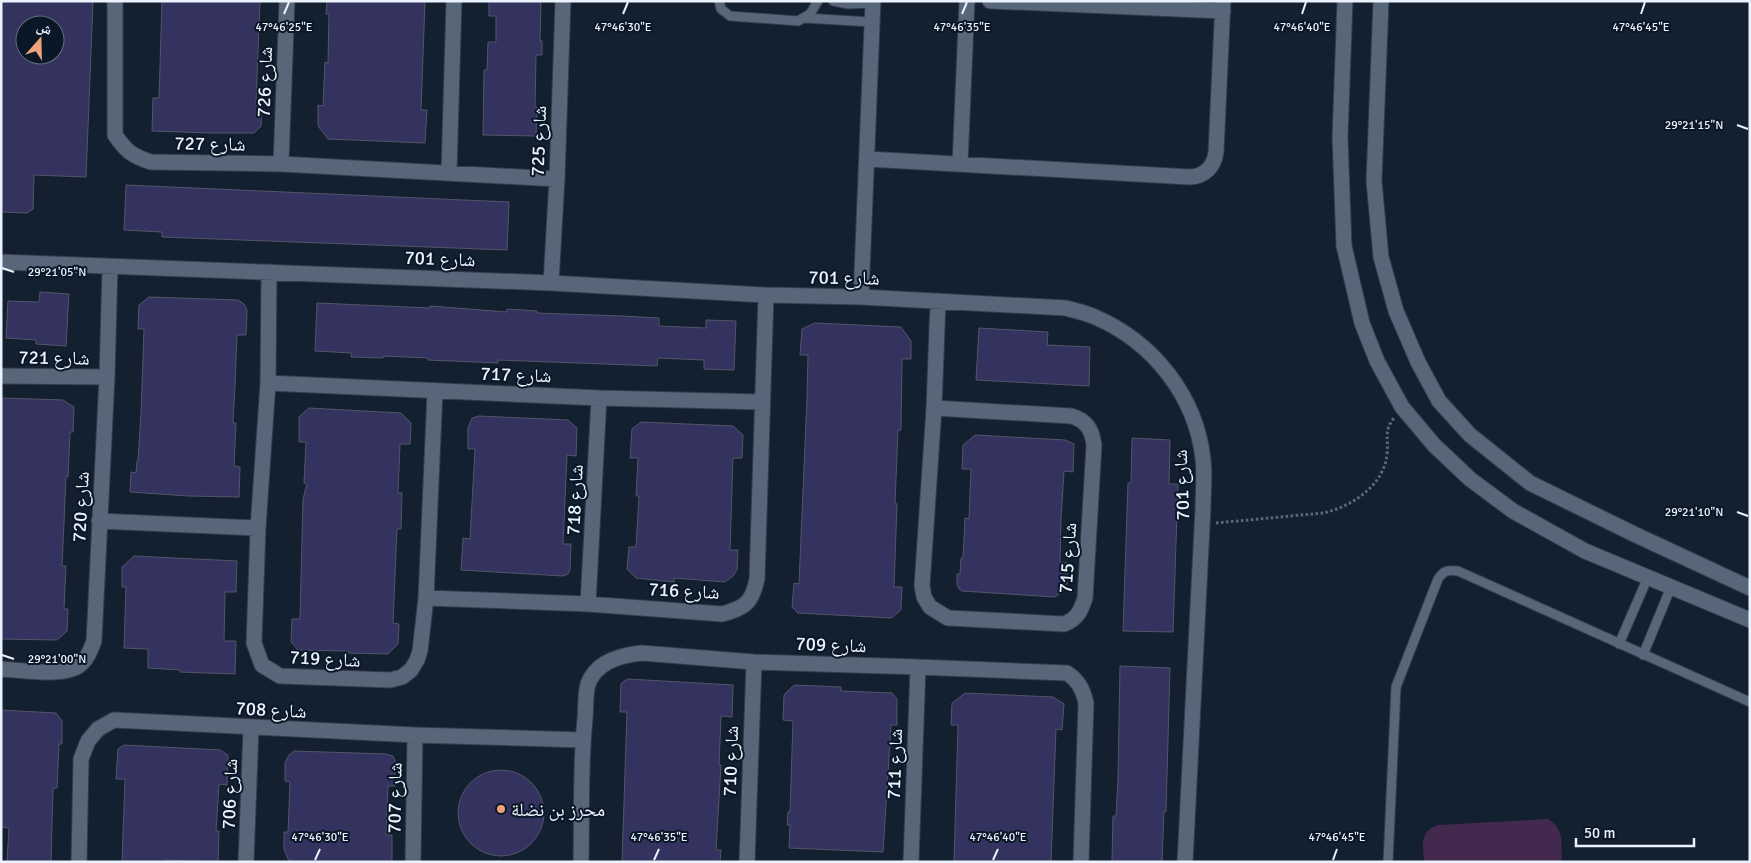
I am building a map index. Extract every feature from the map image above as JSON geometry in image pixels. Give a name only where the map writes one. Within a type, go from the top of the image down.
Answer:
[{"type":"street","name":"شارع 727","points":[[115,1],[115,135],[125,150],[135,157],[151,162],[281,164],[557,179]]},
{"type":"street","name":"شارع 726","points":[[281,164],[287,1]]},
{"type":"street","points":[[449,172],[454,1]]},
{"type":"street","name":"شارع 725","points":[[551,283],[564,1]]},
{"type":"street","points":[[960,164],[968,1]]},
{"type":"street","points":[[867,159],[1190,177],[1202,175],[1212,166],[1215,160],[1223,6],[990,1]]},
{"type":"street","points":[[1345,1],[1340,137],[1344,246],[1362,323],[1377,361],[1402,407],[1448,459],[1513,511],[1585,551],[1750,620]]},
{"type":"street","points":[[1381,1],[1374,181],[1381,257],[1396,311],[1418,362],[1439,401],[1470,435],[1530,483],[1750,588]]},
{"type":"street","points":[[861,297],[873,2]]},
{"type":"street","name":"شارع 701","points":[[1,262],[551,283],[766,296],[861,297],[1066,308],[1095,317],[1118,329],[1144,348],[1176,382],[1189,406],[1197,429],[1203,460],[1202,524],[1185,862]]},
{"type":"street","name":"شارع 720","points":[[1,669],[56,672],[69,670],[80,666],[89,656],[94,641],[107,377],[110,267]]},
{"type":"street","name":"شارع 719","points":[[269,272],[268,384],[258,528],[254,643],[262,665],[280,676],[390,680],[402,677],[411,670],[417,660],[426,598],[435,391]]},
{"type":"street","name":"شارع 716","points":[[426,598],[588,604],[722,614],[734,611],[747,604],[755,592],[758,579],[766,296]]},
{"type":"street","name":"شارع 715","points":[[934,408],[1071,416],[1079,418],[1088,426],[1094,444],[1085,598],[1078,616],[1071,621],[1064,624],[948,618],[930,607],[924,597],[922,586],[934,408],[938,301]]},
{"type":"street","name":"شارع 721","points":[[1,376],[107,377]]},
{"type":"street","name":"شارع 717","points":[[268,384],[599,398],[762,402]]},
{"type":"street","name":"شارع 718","points":[[588,604],[599,398]]},
{"type":"street","points":[[99,521],[258,528]]},
{"type":"street","name":"شارع 709","points":[[581,862],[583,740],[588,684],[605,663],[627,654],[642,653],[754,662],[1066,673],[1075,678],[1083,691],[1086,703],[1081,862]]},
{"type":"street","name":"شارع 710","points":[[747,862],[754,662]]},
{"type":"street","name":"شارع 711","points":[[911,862],[918,667]]},
{"type":"street","name":"شارع 708","points":[[79,862],[81,759],[88,741],[98,728],[114,720],[415,735],[583,740]]},
{"type":"street","name":"شارع 706","points":[[246,862],[252,728]]},
{"type":"street","name":"شارع 707","points":[[413,862],[415,735]]},
{"type":"lane","points":[[719,1],[721,9],[730,16],[798,21],[814,9],[818,1]]},
{"type":"lane","points":[[833,1],[848,4],[873,2]]},
{"type":"lane","points":[[804,18],[872,22]]},
{"type":"lane","points":[[1388,862],[1396,686],[1442,572],[1449,570],[1458,571],[1750,702]]},
{"type":"lane","points":[[1619,644],[1648,577]]},
{"type":"lane","points":[[1643,655],[1671,587]]},
{"type":"path","points":[[1202,524],[1318,514],[1334,511],[1353,502],[1369,489],[1382,472],[1387,454],[1386,433],[1402,407]]},
{"type":"shaded area","points":[[1548,819],[1560,832],[1562,862],[1424,862],[1423,844],[1425,835],[1438,825]]},
{"type":"building","points":[[1,1],[93,1],[86,177],[34,175],[33,209],[27,213],[1,212]]},
{"type":"building","points":[[162,1],[260,1],[256,102],[262,103],[261,126],[254,133],[152,131],[153,98],[159,98]]},
{"type":"building","points":[[327,1],[425,1],[421,110],[427,110],[425,143],[328,139],[318,126],[318,105],[323,106],[325,62],[328,63],[329,14],[326,14]]},
{"type":"building","points":[[489,1],[541,1],[540,41],[542,41],[542,55],[536,55],[536,136],[483,135],[484,70],[487,70],[488,42],[496,42],[496,16],[489,16]]},
{"type":"building","points":[[126,185],[509,202],[507,250],[162,237],[162,232],[124,230]]},
{"type":"building","points":[[40,292],[69,294],[66,346],[36,344],[36,340],[6,338],[8,301],[39,302]]},
{"type":"building","points":[[149,297],[238,300],[244,304],[247,310],[246,335],[237,335],[233,423],[236,423],[234,466],[240,467],[239,497],[130,492],[131,472],[136,473],[138,461],[141,413],[144,329],[138,329],[139,305]]},
{"type":"building","points":[[317,303],[430,308],[430,306],[507,312],[507,309],[537,311],[537,313],[659,318],[659,326],[706,328],[706,320],[736,321],[734,370],[704,369],[704,360],[658,358],[657,366],[498,360],[498,363],[383,356],[383,358],[351,357],[352,353],[315,351]]},
{"type":"building","points":[[815,323],[901,327],[911,341],[911,359],[902,359],[901,430],[898,430],[895,503],[897,504],[894,587],[902,587],[901,610],[891,618],[798,613],[792,607],[794,583],[799,584],[807,398],[808,355],[800,355],[802,329]]},
{"type":"building","points":[[979,328],[1048,332],[1047,345],[1090,347],[1089,386],[976,380]]},
{"type":"building","points":[[1,398],[63,400],[74,407],[73,432],[70,432],[68,477],[66,476],[62,566],[66,566],[64,609],[68,609],[67,631],[57,640],[1,639]]},
{"type":"building","points":[[309,408],[401,413],[411,423],[410,444],[400,444],[398,493],[402,493],[401,529],[397,529],[393,623],[399,624],[398,644],[388,654],[298,650],[291,642],[292,619],[300,619],[303,499],[307,484],[304,483],[306,442],[299,442],[299,417]]},
{"type":"building","points":[[479,416],[568,420],[577,428],[576,456],[567,455],[563,544],[571,544],[570,570],[568,574],[563,576],[461,570],[463,538],[470,539],[475,449],[468,449],[468,428],[472,418]]},
{"type":"building","points":[[641,422],[733,426],[743,435],[742,458],[733,458],[730,550],[738,550],[737,570],[725,582],[674,578],[674,582],[636,578],[627,569],[629,547],[636,547],[639,496],[636,496],[638,458],[630,458],[632,429]]},
{"type":"building","points":[[975,435],[1065,440],[1074,444],[1073,472],[1064,471],[1061,520],[1060,562],[1068,563],[1067,584],[1063,591],[1055,597],[962,591],[957,585],[957,574],[960,574],[961,558],[963,558],[965,518],[969,519],[971,469],[962,469],[963,445]]},
{"type":"building","points":[[1132,438],[1170,440],[1169,484],[1178,484],[1173,632],[1123,631],[1128,483],[1131,483]]},
{"type":"building","points":[[134,556],[237,561],[236,592],[225,592],[224,641],[236,641],[235,674],[180,672],[180,670],[148,668],[148,649],[124,648],[126,587],[122,587],[122,567]]},
{"type":"building","points":[[1120,666],[1170,668],[1166,812],[1164,811],[1162,862],[1112,862],[1113,816],[1116,816],[1118,779]]},
{"type":"building","points":[[628,679],[733,685],[732,717],[721,716],[719,765],[721,765],[716,850],[721,850],[720,862],[622,862],[627,712],[620,712],[621,684]]},
{"type":"building","points":[[794,685],[841,687],[841,691],[892,693],[897,699],[897,725],[891,725],[883,852],[789,848],[790,825],[787,825],[788,812],[790,812],[793,721],[783,720],[784,695]]},
{"type":"building","points":[[965,693],[1053,697],[1064,704],[1062,730],[1056,729],[1051,862],[954,862],[958,725],[951,725],[952,703]]},
{"type":"building","points":[[1,710],[56,713],[62,721],[62,744],[59,744],[57,788],[53,788],[51,862],[7,862],[9,828],[1,827]]},
{"type":"building","points":[[124,745],[220,750],[228,755],[227,785],[219,784],[216,831],[219,831],[218,862],[165,860],[165,862],[122,862],[125,779],[116,779],[118,749]]},
{"type":"building","points":[[294,751],[386,754],[393,756],[395,761],[395,786],[388,786],[386,835],[392,835],[392,862],[292,862],[288,859],[284,849],[284,832],[288,832],[290,782],[285,781],[285,763],[289,755]]},
{"type":"building","name":"محرز بن نضلة","points":[[493,770],[509,770],[518,773],[532,782],[541,796],[544,813],[541,830],[532,844],[518,853],[509,856],[493,856],[477,849],[465,837],[458,821],[458,805],[465,789],[477,777]]},
{"type":"place","name":"محرز بن نضلة","points":[[501,809]]}]
